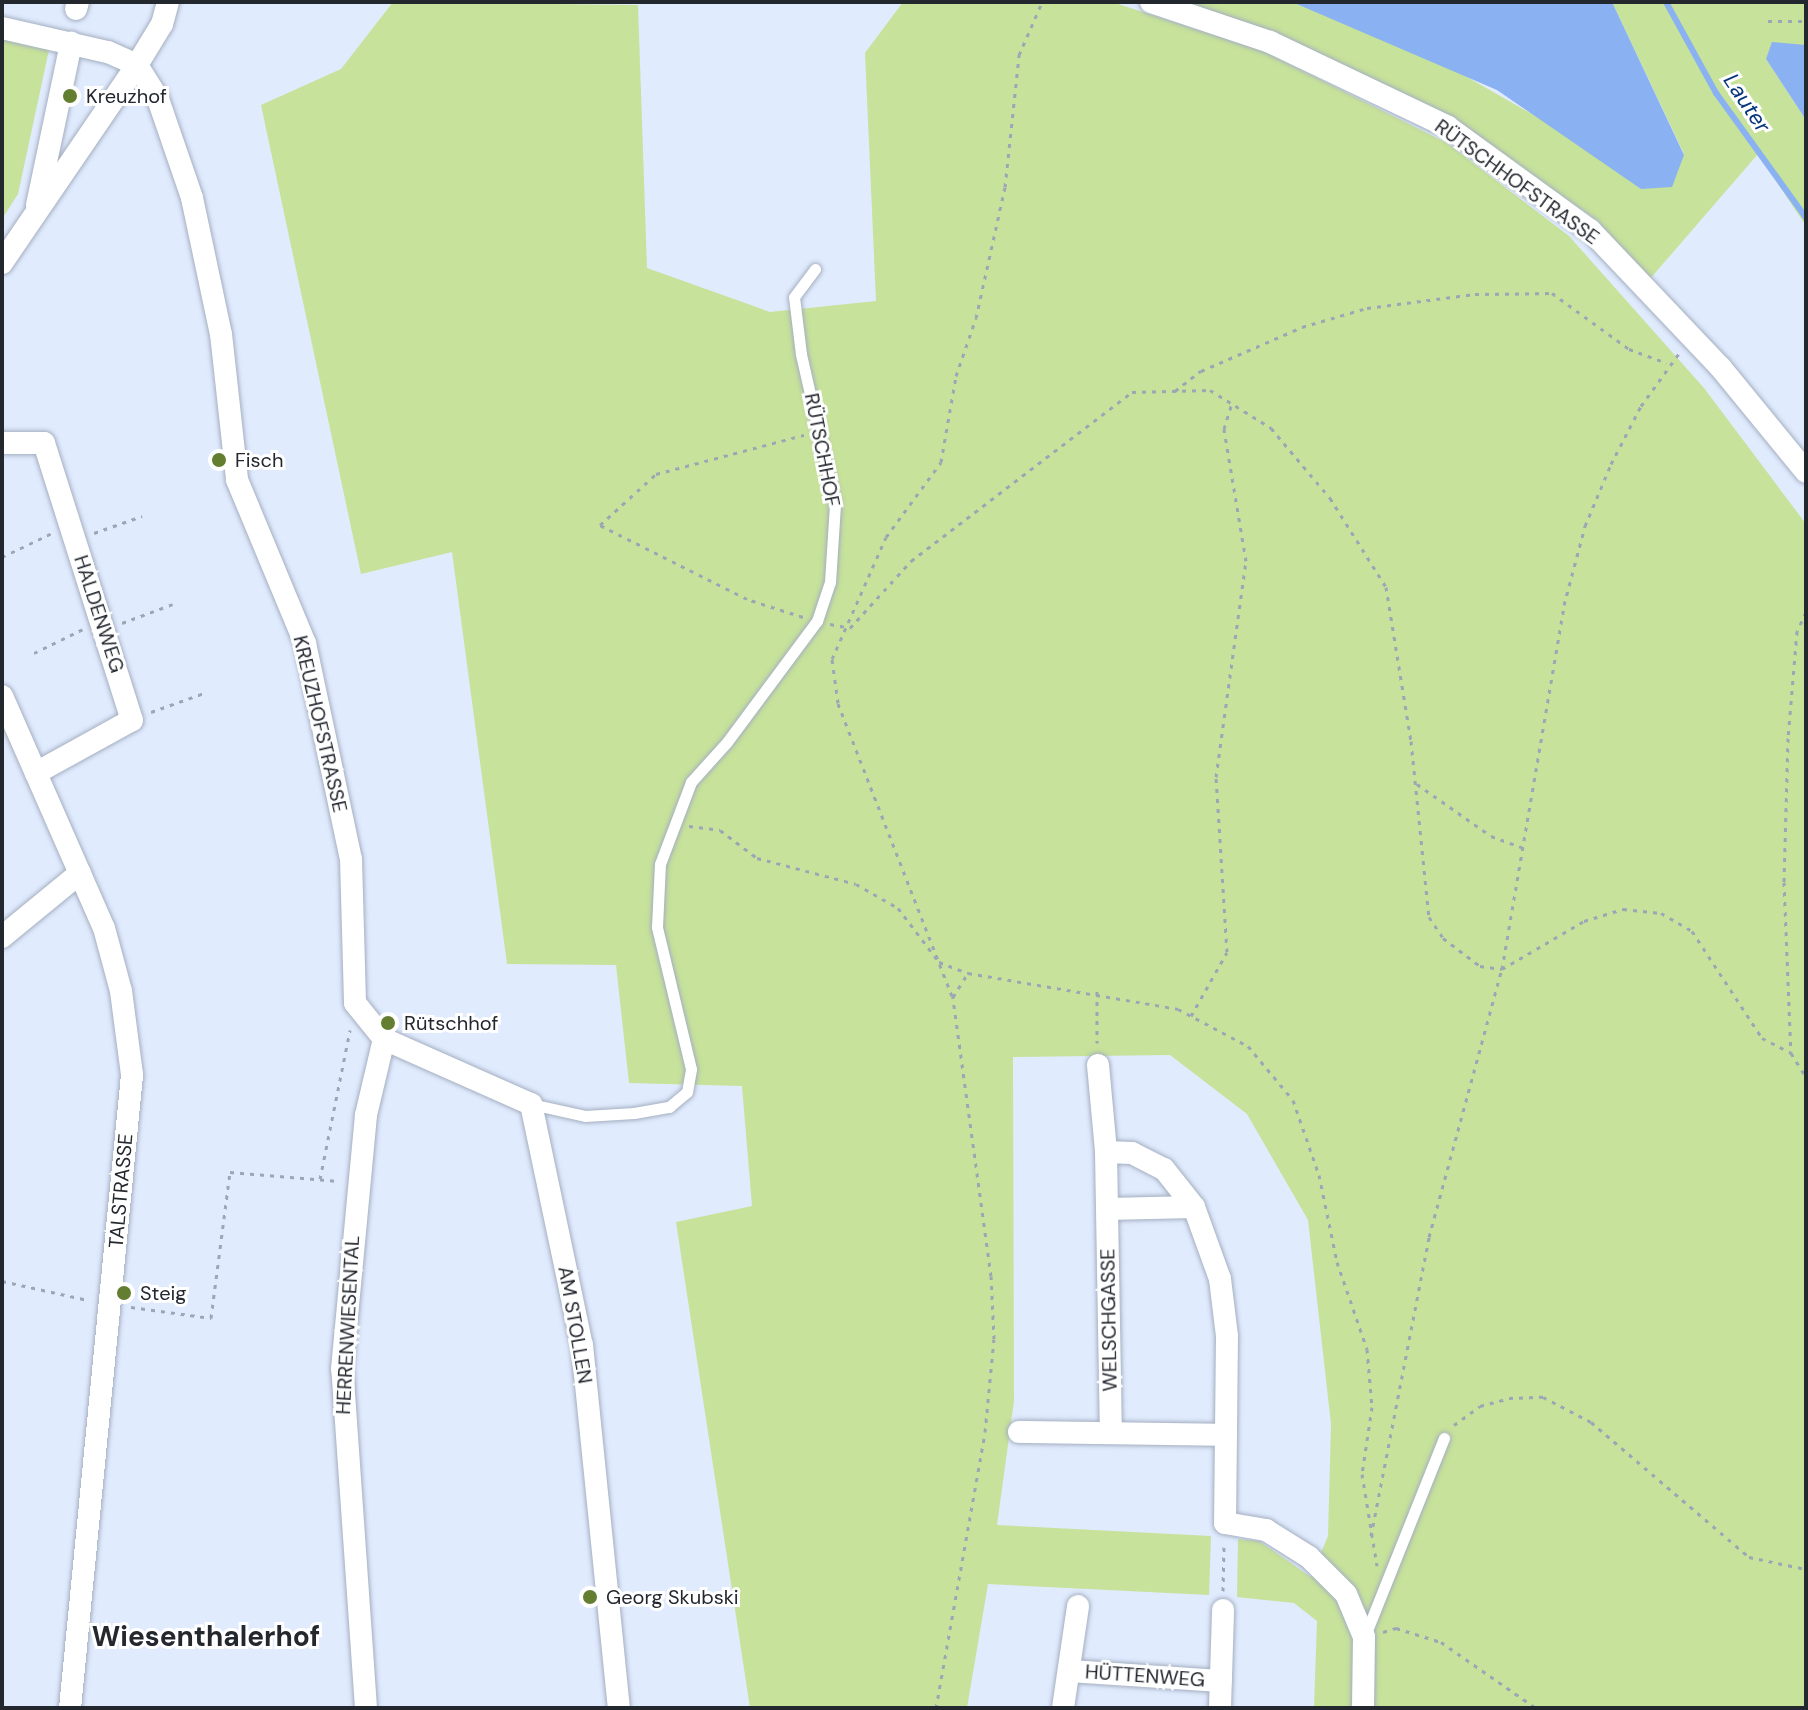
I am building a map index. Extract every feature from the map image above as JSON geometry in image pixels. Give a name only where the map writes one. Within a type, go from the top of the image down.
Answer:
[{"type":"street","points":[[2,263],[137,65],[162,24],[168,2]]},
{"type":"street","name":"RÜTSCHHOFSTRASSE","points":[[1151,2],[1270,42],[1448,127],[1590,230],[1693,340],[1806,472]]},
{"type":"street","points":[[2,28],[71,43],[137,65]]},
{"type":"street","points":[[35,214],[71,43]]},
{"type":"street","name":"KREUZHOFSTRASSE","points":[[137,65],[158,99],[192,198],[223,348],[237,480],[305,643],[351,859],[355,1003]]},
{"type":"street","name":"HALDENWEG","points":[[2,443],[44,443],[132,720]]},
{"type":"street","name":"TALSTRASSE","points":[[2,696],[104,928],[121,991],[132,1075],[102,1303],[70,1708]]},
{"type":"street","points":[[36,773],[132,720]]},
{"type":"street","points":[[2,937],[80,873]]},
{"type":"street","points":[[355,1003],[384,1039],[531,1104]]},
{"type":"street","name":"HERRENWIESENTAL","points":[[366,1708],[343,1433],[342,1369],[366,1115],[384,1039]]},
{"type":"street","name":"WELSCHGASSE","points":[[1098,1065],[1106,1152],[1111,1431]]},
{"type":"street","name":"AM STOLLEN","points":[[531,1104],[582,1345],[619,1708]]},
{"type":"street","points":[[1106,1152],[1132,1153],[1164,1169],[1181,1185],[1194,1207],[1220,1279],[1227,1336],[1225,1523],[1266,1530],[1309,1557],[1346,1594],[1364,1637],[1363,1708]]},
{"type":"street","points":[[1107,1209],[1194,1207]]},
{"type":"street","points":[[1019,1432],[1226,1435]]},
{"type":"street","name":"HÜTTENWEG","points":[[1063,1708],[1078,1606]]},
{"type":"street","name":"HÜTTENWEG","points":[[1220,1708],[1223,1610]]},
{"type":"street","name":"HÜTTENWEG","points":[[1069,1671],[1221,1681]]},
{"type":"lane","name":"RÜTSCHHOF","points":[[531,1104],[585,1116],[634,1113],[669,1107],[687,1092],[691,1069],[657,927],[660,864],[691,782],[727,742],[817,621],[830,582],[835,504],[822,431],[801,354],[794,297],[815,269]]},
{"type":"lane","points":[[1364,1637],[1384,1579],[1444,1438]]},
{"type":"path","points":[[936,1708],[985,1432],[994,1339],[991,1276],[953,997],[838,703],[832,659],[850,628],[886,537],[941,462],[956,376],[976,318],[1005,187],[1019,55],[1042,2]]},
{"type":"path","points":[[1768,21],[1806,21]]},
{"type":"path","points":[[1175,391],[1201,371],[1302,327],[1367,308],[1475,294],[1552,293],[1629,349],[1669,364]]},
{"type":"path","points":[[1370,1539],[1429,1237],[1502,969],[1547,687],[1585,526],[1611,464],[1669,364],[1693,340]]},
{"type":"path","points":[[850,628],[911,561],[1132,392],[1210,390],[1271,428],[1330,498],[1386,587],[1416,783],[1429,917],[1443,938],[1480,966],[1502,969],[1584,921],[1623,909],[1661,913],[1692,931],[1762,1038],[1791,1053]]},
{"type":"path","points":[[1191,1016],[1227,952],[1216,777],[1246,561],[1224,429],[1232,403]]},
{"type":"path","points":[[817,621],[747,599],[600,525],[656,474],[822,431]]},
{"type":"path","points":[[2,557],[72,532],[142,516]]},
{"type":"path","points":[[34,653],[102,625],[173,604]]},
{"type":"path","points":[[1806,612],[1797,631],[1788,738],[1784,882],[1791,1053],[1806,1077]]},
{"type":"path","points":[[132,720],[207,692]]},
{"type":"path","points":[[1416,783],[1432,800],[1491,836],[1522,847]]},
{"type":"path","points":[[674,824],[720,830],[757,858],[856,884],[898,908],[939,962],[968,973],[1097,991],[1191,1016],[1248,1046],[1293,1100],[1314,1160],[1337,1262],[1367,1349],[1372,1407],[1362,1474],[1370,1539],[1384,1579]]},
{"type":"path","points":[[953,997],[968,973]]},
{"type":"path","points":[[1097,991],[1098,1065]]},
{"type":"path","points":[[320,1179],[355,1003]]},
{"type":"path","points":[[2,1281],[102,1303],[211,1318],[230,1172],[339,1181]]},
{"type":"path","points":[[1444,1438],[1462,1416],[1480,1406],[1509,1398],[1543,1397],[1591,1422],[1749,1557],[1806,1569]]},
{"type":"path","points":[[1223,1610],[1225,1523]]},
{"type":"path","points":[[1364,1637],[1396,1628],[1441,1642],[1536,1708]]},
{"type":"green space","points":[[393,2],[638,5],[647,268],[770,312],[876,301],[865,53],[903,2],[1112,2],[1263,51],[1447,143],[1569,236],[1704,388],[1806,524],[1806,1708],[1314,1708],[1317,1621],[1294,1603],[1237,1597],[1238,1539],[1259,1541],[1311,1577],[1328,1536],[1331,1424],[1308,1220],[1247,1114],[1170,1055],[1013,1057],[1014,1401],[997,1525],[1211,1536],[1209,1595],[988,1584],[967,1708],[750,1708],[676,1222],[752,1206],[742,1086],[629,1083],[616,965],[507,964],[452,552],[361,574],[261,105],[341,69]]},
{"type":"green space","points":[[1174,2],[1292,2],[1439,61],[1565,133],[1641,189],[1684,154],[1612,2],[1806,2],[1806,45],[1766,59],[1806,120],[1806,226],[1758,154],[1649,280],[1599,222],[1454,119]]},
{"type":"green space","points":[[2,21],[19,44],[49,50],[18,194],[2,219]]},
{"type":"water","points":[[1292,2],[1612,2],[1684,155],[1672,187],[1641,189],[1497,90]]},
{"type":"water","points":[[1772,42],[1806,45],[1806,120],[1766,59]]},
{"type":"waterway","name":"Lauter","points":[[1666,2],[1716,93],[1806,218]]},
{"type":"place","name":"Kreuzhof","points":[[70,96]]},
{"type":"place","name":"Fisch","points":[[219,460]]},
{"type":"place","name":"Rütschhof","points":[[388,1023]]},
{"type":"place","name":"Steig","points":[[124,1293]]},
{"type":"place","name":"Georg Skubski","points":[[590,1597]]},
{"type":"district","name":"Wiesenthalerhof","points":[[206,1637]]}]
